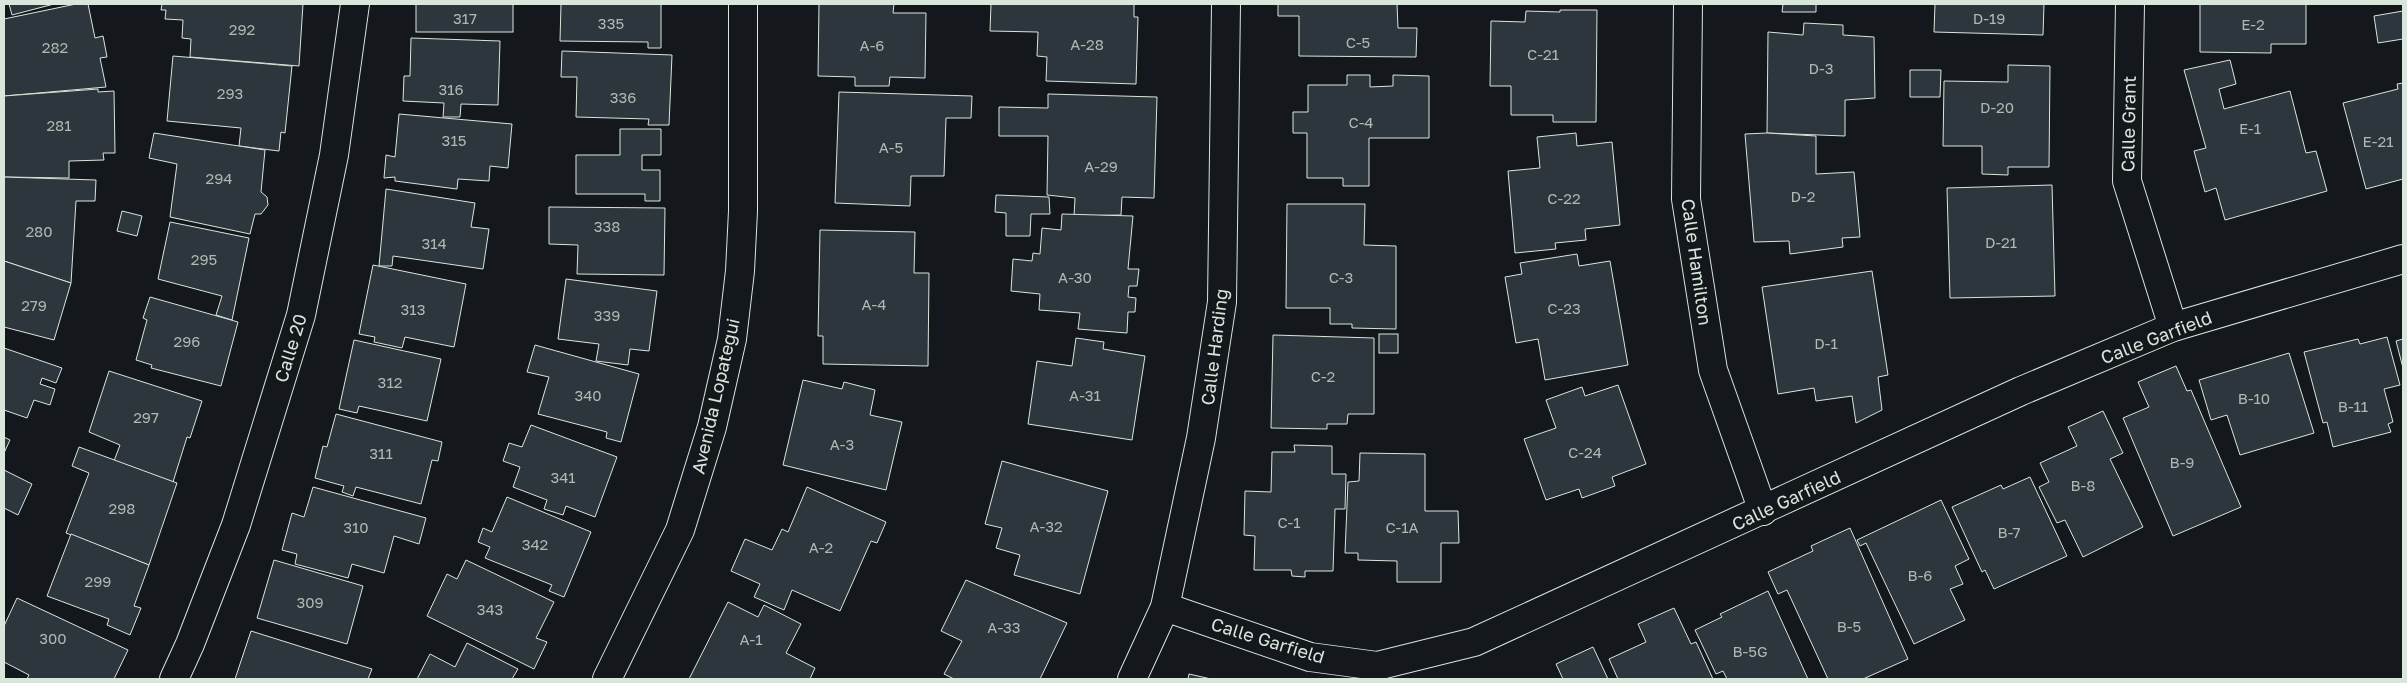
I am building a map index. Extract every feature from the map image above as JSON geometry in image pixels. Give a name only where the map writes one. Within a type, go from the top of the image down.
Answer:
[{"type":"street","name":"Calle 20","points":[[174,679],[190,644],[236,525],[301,315],[334,155],[356,4]]},
{"type":"street","name":"Avenida Lopategui","points":[[607,679],[680,530],[712,427],[732,339],[740,271],[743,211],[743,4]]},
{"type":"street","name":"Calle Harding","points":[[1132,679],[1165,607],[1201,438],[1222,302],[1226,4]]},
{"type":"street","name":"Calle Hamilton","points":[[1688,4],[1686,199],[1713,370],[1763,511]]},
{"type":"street","name":"Calle Grant","points":[[2130,4],[2127,181],[2173,327]]},
{"type":"street","name":"Calle Garfield","points":[[1165,607],[1310,657],[1377,666],[1474,642],[2021,391],[2173,327],[2403,259]]},
{"type":"building","points":[[9,4],[54,4],[12,15]]},
{"type":"building","points":[[76,4],[88,4],[95,38],[103,36],[107,57],[100,58],[106,87],[4,96],[4,19]]},
{"type":"building","points":[[162,4],[303,4],[299,66],[190,57],[191,39],[182,38],[183,20],[165,19],[166,10],[161,10]]},
{"type":"building","points":[[416,4],[513,4],[513,32],[416,32]]},
{"type":"building","points":[[561,4],[661,4],[661,48],[648,48],[648,42],[560,41]]},
{"type":"building","points":[[819,4],[894,4],[893,13],[926,13],[925,78],[890,77],[889,86],[855,86],[855,77],[818,76]]},
{"type":"building","points":[[991,4],[1134,4],[1134,17],[1138,17],[1136,84],[1046,81],[1047,57],[1037,56],[1038,32],[990,31]]},
{"type":"building","points":[[1278,4],[1397,4],[1398,28],[1417,28],[1416,57],[1299,56],[1299,16],[1278,16]]},
{"type":"building","points":[[1783,4],[1816,4],[1816,12],[1782,12]]},
{"type":"building","points":[[1935,4],[2044,4],[2043,35],[1934,32]]},
{"type":"building","points":[[2200,4],[2306,4],[2306,44],[2271,44],[2271,53],[2200,52]]},
{"type":"building","points":[[1560,10],[1597,10],[1596,122],[1553,122],[1553,115],[1511,115],[1511,86],[1490,86],[1491,21],[1525,22],[1526,11],[1560,12]]},
{"type":"building","points":[[2403,11],[2403,39],[2378,43],[2374,16]]},
{"type":"building","points":[[1804,23],[1843,25],[1843,35],[1874,37],[1875,98],[1845,100],[1845,136],[1767,133],[1768,32],[1803,35]]},
{"type":"building","points":[[411,38],[500,41],[498,105],[461,104],[460,117],[443,117],[444,103],[403,101],[404,76],[410,76]]},
{"type":"building","points":[[562,51],[672,55],[669,125],[648,125],[649,119],[576,117],[577,77],[561,77]]},
{"type":"building","points":[[173,56],[292,66],[285,133],[281,132],[279,151],[239,146],[241,128],[167,121]]},
{"type":"building","points":[[2230,60],[2236,84],[2219,89],[2224,109],[2290,91],[2306,153],[2316,151],[2327,191],[2225,220],[2216,188],[2205,192],[2194,151],[2206,148],[2184,70]]},
{"type":"building","points":[[2008,65],[2050,66],[2049,167],[2008,167],[2008,175],[1982,174],[1982,146],[1943,146],[1944,81],[2008,82]]},
{"type":"building","points":[[1910,70],[1941,70],[1940,97],[1910,97]]},
{"type":"building","points":[[1347,75],[1370,75],[1370,87],[1393,86],[1393,75],[1429,76],[1429,138],[1369,138],[1369,186],[1343,186],[1343,178],[1307,178],[1307,133],[1293,133],[1293,112],[1308,112],[1308,85],[1347,85]]},
{"type":"building","points":[[2403,83],[2403,179],[2366,189],[2343,103],[2398,89],[2397,84]]},
{"type":"building","points":[[98,89],[98,92],[114,91],[115,153],[103,153],[104,160],[69,161],[69,178],[4,177],[4,96]]},
{"type":"building","points":[[839,92],[972,96],[971,118],[946,118],[944,176],[911,176],[910,206],[835,203]]},
{"type":"building","points":[[1048,94],[1157,97],[1154,198],[1122,197],[1121,215],[1074,216],[1075,198],[1047,195],[1048,136],[999,136],[999,107],[1048,108]]},
{"type":"building","points":[[399,114],[512,124],[508,168],[490,166],[489,181],[458,179],[457,189],[395,181],[395,177],[384,178],[386,155],[395,157]]},
{"type":"building","points":[[620,129],[661,129],[661,155],[642,155],[642,170],[660,170],[660,201],[645,201],[645,194],[576,194],[576,155],[620,155]]},
{"type":"building","points":[[154,133],[265,150],[261,192],[267,197],[268,205],[261,214],[255,214],[250,234],[170,217],[177,164],[149,158]]},
{"type":"building","points":[[1576,133],[1577,146],[1612,142],[1620,225],[1585,229],[1586,240],[1555,243],[1556,249],[1515,253],[1508,171],[1540,168],[1537,137]]},
{"type":"building","points":[[1767,133],[1816,136],[1816,174],[1854,172],[1860,237],[1842,238],[1843,247],[1790,254],[1789,241],[1754,242],[1745,134]]},
{"type":"building","points":[[4,177],[96,180],[95,201],[76,201],[71,283],[4,261]]},
{"type":"building","points":[[2052,185],[2055,296],[1950,298],[1947,188]]},
{"type":"building","points":[[386,189],[475,203],[471,227],[489,229],[483,269],[393,256],[392,266],[379,266]]},
{"type":"building","points":[[996,195],[1049,197],[1050,214],[1031,214],[1030,236],[1006,236],[1006,213],[995,212]]},
{"type":"building","points":[[1287,204],[1365,204],[1364,245],[1396,246],[1396,329],[1352,328],[1352,324],[1330,324],[1330,308],[1286,308]]},
{"type":"building","points":[[549,207],[665,208],[664,275],[577,274],[578,245],[549,244]]},
{"type":"building","points":[[122,211],[142,216],[137,236],[117,231]]},
{"type":"building","points":[[1062,214],[1133,216],[1128,269],[1139,269],[1137,286],[1129,286],[1128,297],[1136,298],[1135,312],[1128,312],[1127,333],[1078,329],[1080,313],[1039,310],[1040,294],[1011,291],[1013,259],[1032,261],[1033,253],[1040,254],[1042,228],[1061,230]]},
{"type":"building","points":[[170,222],[249,238],[232,320],[216,315],[222,296],[158,279]]},
{"type":"building","points":[[820,230],[915,232],[914,273],[929,273],[928,366],[823,364],[823,336],[818,336]]},
{"type":"building","points":[[1577,254],[1579,266],[1610,261],[1628,365],[1545,380],[1538,339],[1516,343],[1505,277],[1522,274],[1520,263]]},
{"type":"building","points":[[4,261],[71,283],[54,340],[4,327]]},
{"type":"building","points":[[373,265],[466,284],[454,347],[405,337],[402,348],[374,342],[375,337],[359,334]]},
{"type":"building","points":[[1872,271],[1888,375],[1878,377],[1882,410],[1856,423],[1852,396],[1816,401],[1814,388],[1778,394],[1762,287]]},
{"type":"building","points":[[566,279],[657,291],[649,351],[630,349],[628,365],[596,361],[599,344],[558,339]]},
{"type":"building","points":[[150,297],[238,322],[221,386],[151,368],[152,365],[136,360],[147,320],[143,318]]},
{"type":"building","points":[[1379,334],[1398,334],[1398,353],[1379,353]]},
{"type":"building","points":[[1273,335],[1374,338],[1374,414],[1348,414],[1347,424],[1327,424],[1327,429],[1271,428]]},
{"type":"building","points":[[2387,337],[2400,385],[2384,389],[2393,422],[2388,424],[2391,432],[2333,447],[2327,422],[2323,423],[2304,352],[2358,339],[2360,344]]},
{"type":"building","points":[[1076,338],[1104,342],[1103,349],[1145,356],[1132,440],[1028,424],[1037,361],[1072,366]]},
{"type":"building","points":[[2403,339],[2403,368],[2396,341]]},
{"type":"building","points":[[354,340],[441,359],[427,421],[359,406],[357,413],[339,409]]},
{"type":"building","points":[[535,345],[639,374],[621,442],[606,438],[607,432],[538,414],[549,377],[527,372]]},
{"type":"building","points":[[4,348],[62,368],[56,383],[42,378],[40,384],[55,389],[50,405],[34,400],[27,418],[4,410]]},
{"type":"building","points":[[2289,353],[2314,433],[2240,455],[2227,415],[2211,420],[2199,380]]},
{"type":"building","points":[[2176,366],[2187,391],[2191,390],[2241,507],[2173,536],[2123,418],[2149,407],[2138,382]]},
{"type":"building","points":[[109,371],[202,401],[190,438],[187,437],[173,482],[114,461],[120,445],[89,432]]},
{"type":"building","points":[[803,380],[842,389],[844,382],[875,390],[870,415],[902,422],[886,490],[783,465]]},
{"type":"building","points":[[1618,385],[1646,464],[1612,477],[1615,486],[1582,498],[1579,489],[1546,500],[1524,439],[1556,428],[1546,400],[1582,387],[1585,396]]},
{"type":"building","points":[[2103,411],[2123,453],[2110,459],[2143,527],[2083,557],[2065,520],[2057,523],[2039,487],[2049,482],[2040,463],[2077,446],[2068,427]]},
{"type":"building","points":[[336,414],[442,442],[438,461],[432,460],[421,504],[356,487],[353,496],[342,492],[344,486],[315,478],[323,446],[327,447]]},
{"type":"building","points":[[531,425],[617,457],[595,517],[566,506],[563,515],[544,509],[547,500],[513,487],[520,467],[503,461],[509,443],[522,447]]},
{"type":"building","points":[[4,437],[10,440],[4,453]]},
{"type":"building","points":[[1294,445],[1332,446],[1332,474],[1346,474],[1345,509],[1335,509],[1333,571],[1305,571],[1305,577],[1292,576],[1291,570],[1254,570],[1255,536],[1244,535],[1245,491],[1271,492],[1272,452],[1295,452]]},
{"type":"building","points":[[79,447],[177,483],[149,565],[66,533],[89,473],[72,466]]},
{"type":"building","points":[[1360,453],[1425,454],[1425,511],[1458,511],[1459,543],[1441,543],[1441,582],[1397,582],[1397,561],[1358,560],[1358,553],[1345,553],[1348,482],[1359,481]]},
{"type":"building","points":[[1002,461],[1108,491],[1080,594],[1014,575],[1020,555],[996,548],[1002,528],[985,524]]},
{"type":"building","points":[[4,470],[32,484],[18,515],[4,508]]},
{"type":"building","points":[[2030,477],[2067,556],[1994,589],[1985,570],[1982,572],[1952,507],[2001,485],[2003,489]]},
{"type":"building","points":[[313,487],[426,518],[419,544],[394,536],[384,573],[352,564],[348,578],[295,564],[297,554],[282,550],[292,513],[304,517]]},
{"type":"building","points":[[807,487],[886,522],[877,543],[871,541],[840,611],[792,590],[784,610],[754,597],[760,584],[731,571],[745,539],[772,550],[782,529],[788,532]]},
{"type":"building","points":[[507,497],[591,532],[564,597],[549,591],[552,585],[485,558],[490,547],[478,542],[483,528],[492,532]]},
{"type":"building","points":[[1941,500],[1969,559],[1955,566],[1963,584],[1950,589],[1965,620],[1914,644],[1866,543],[1860,546],[1857,540]]},
{"type":"building","points":[[1850,528],[1908,659],[1863,679],[1828,679],[1787,590],[1778,594],[1768,572],[1813,551],[1811,546]]},
{"type":"building","points":[[71,534],[149,565],[134,606],[141,608],[130,635],[107,625],[109,619],[47,596]]},
{"type":"building","points":[[274,560],[363,586],[347,644],[257,618]]},
{"type":"building","points":[[466,560],[554,602],[536,638],[547,642],[534,669],[427,616],[447,574],[457,579]]},
{"type":"building","points":[[966,580],[1067,623],[1040,679],[954,679],[944,674],[962,641],[941,631]]},
{"type":"building","points":[[1768,591],[1808,679],[1727,679],[1723,671],[1716,674],[1695,630],[1722,617],[1720,614]]},
{"type":"building","points":[[17,598],[128,650],[114,679],[27,679],[29,675],[4,662],[4,626]]},
{"type":"building","points":[[728,602],[758,617],[764,605],[801,624],[786,653],[815,668],[810,679],[689,679]]},
{"type":"building","points":[[1674,608],[1691,644],[1696,642],[1713,679],[1618,679],[1609,659],[1646,642],[1638,624]]},
{"type":"building","points":[[251,631],[372,669],[368,679],[235,679]]},
{"type":"building","points":[[467,643],[518,669],[512,679],[417,679],[430,654],[455,667]]},
{"type":"building","points":[[1593,647],[1608,679],[1563,679],[1556,664]]},
{"type":"building","points":[[1189,674],[1211,679],[1188,679]]}]
